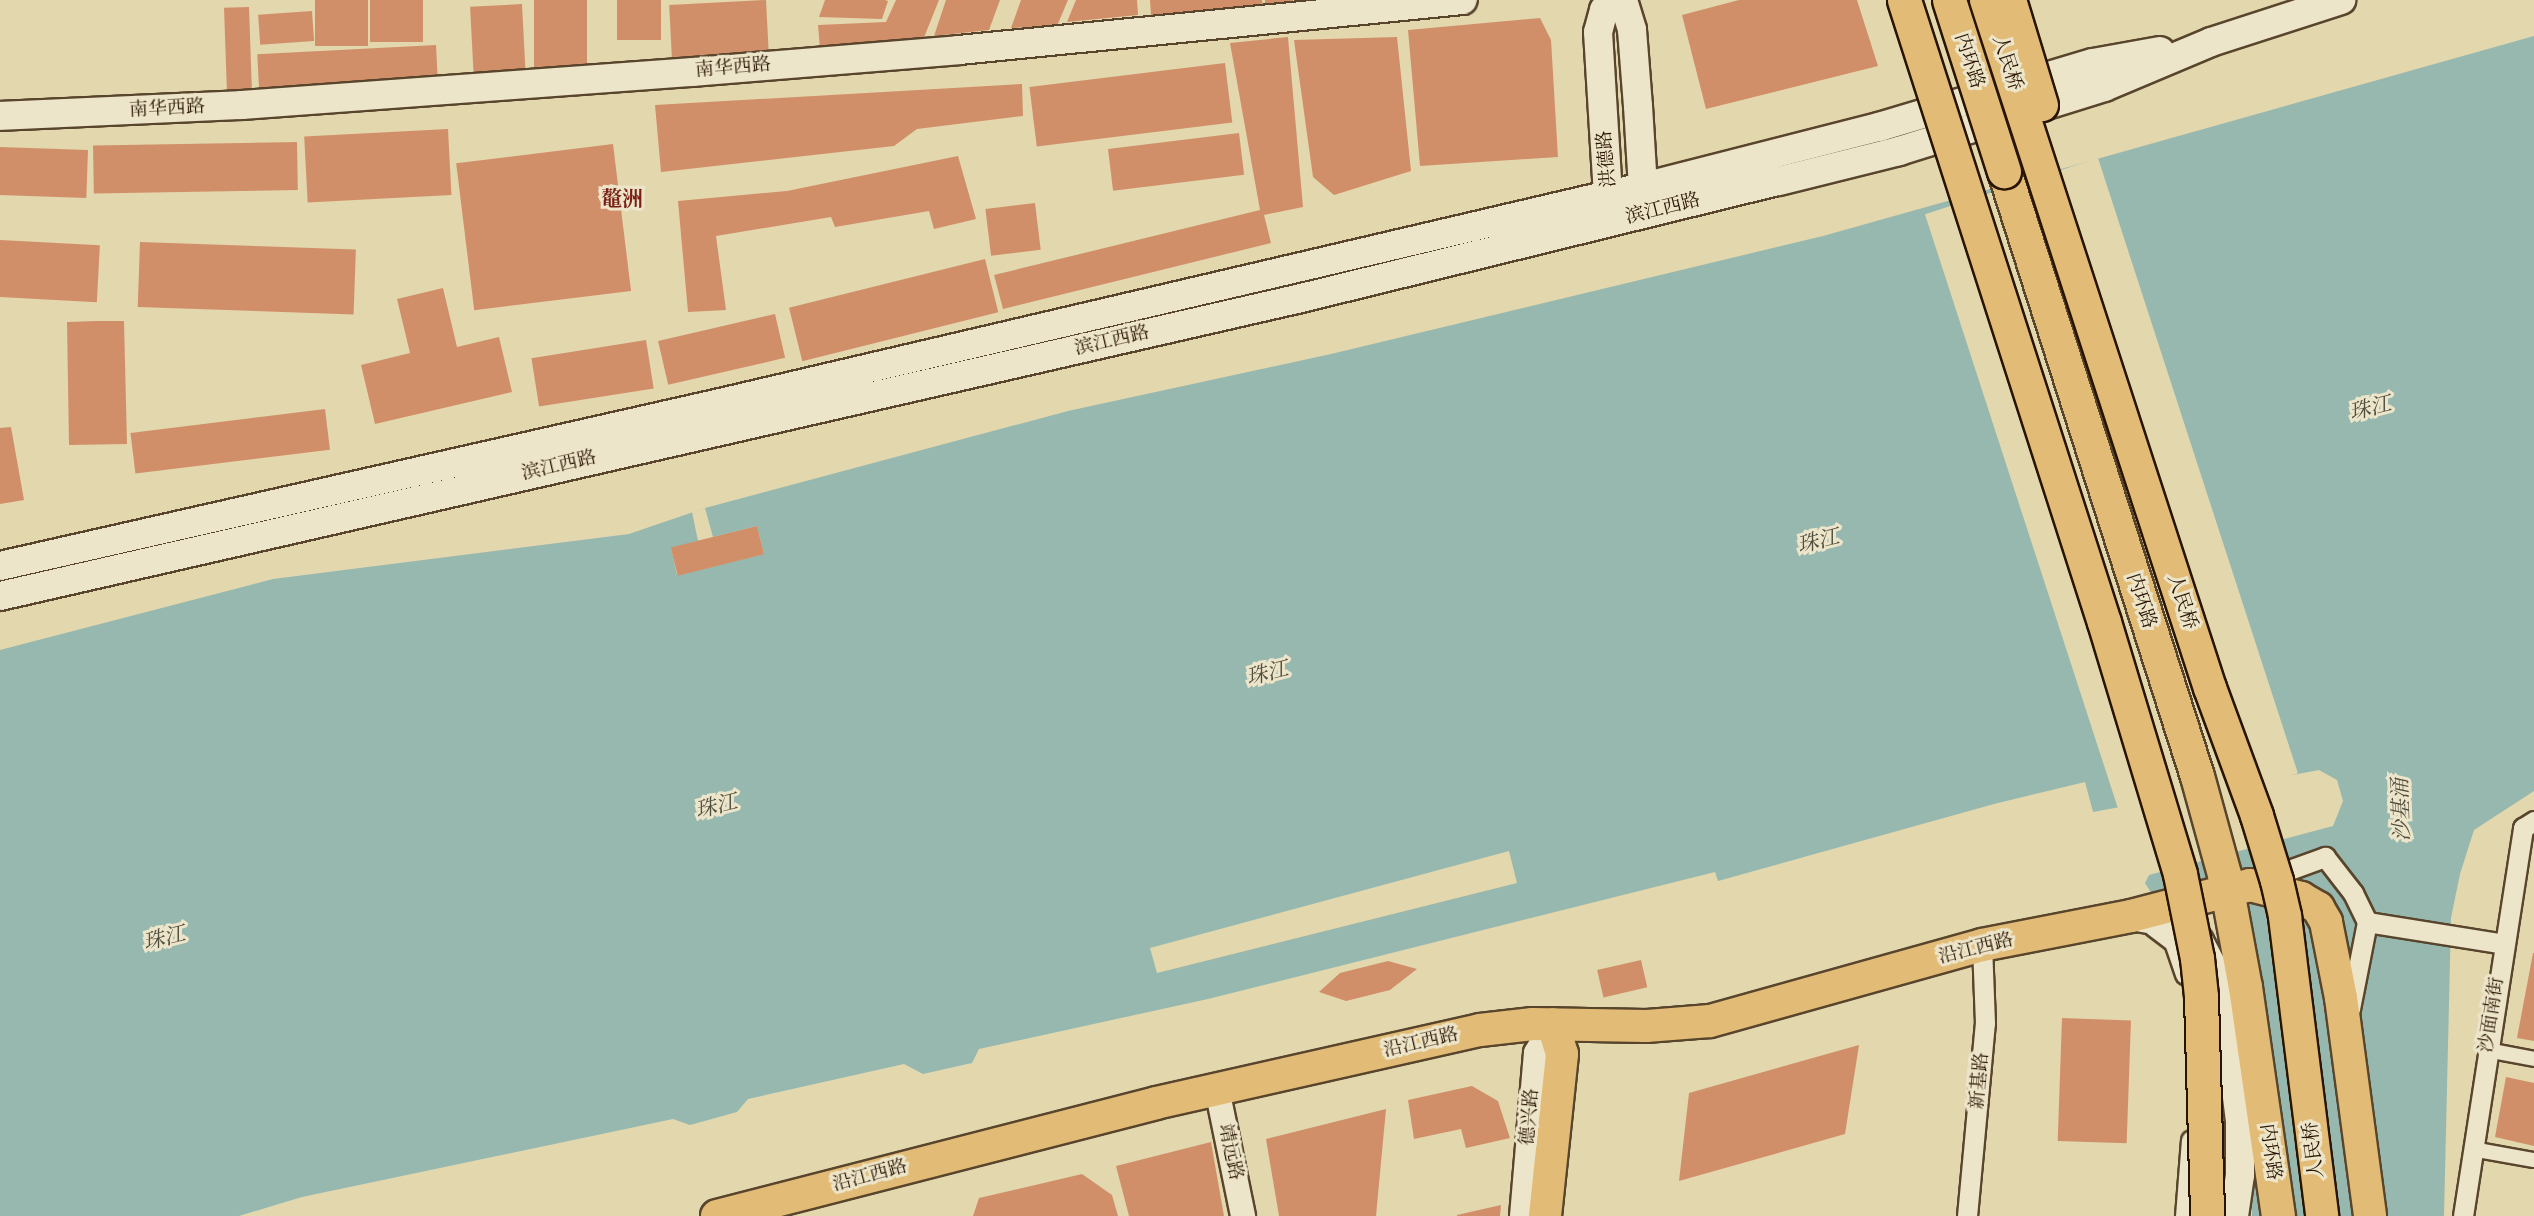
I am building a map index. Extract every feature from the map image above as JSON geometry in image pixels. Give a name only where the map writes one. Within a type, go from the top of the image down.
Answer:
[{"type":"highway","points":[[1904,0],[2164,815],[2197,958],[2205,1088],[2207,1216]]},
{"type":"highway","name":"内环路","points":[[1949,0],[2175,708],[2238,888],[2245,987],[2278,1216]]},
{"type":"highway","points":[[2196,1216],[2205,1088]]},
{"type":"main road","name":"南华西路","points":[[0,116],[242,105],[693,72],[958,50],[1464,0]]},
{"type":"main road","name":"洪德路","points":[[1611,0],[1604,10],[1598,32],[1608,195],[1630,217],[1643,187],[1632,30],[1623,0]]},
{"type":"main road","name":"人民桥","points":[[1986,0],[2206,676],[2257,816],[2277,881],[2287,930],[2322,1216]]},
{"type":"main road","name":"人民桥","points":[[2010,0],[2064,183],[2290,878],[2336,1216]]},
{"type":"main road","name":"滨江西路","points":[[0,596],[1297,299],[1899,151],[2104,88],[2211,41],[2341,0]]},
{"type":"main road","name":"滨江西路","points":[[0,566],[729,401],[1643,187],[1879,127],[2093,63],[2211,41]]},
{"type":"main road","name":"沿江西路","points":[[717,1216],[1217,1088],[1480,1030],[1553,1024],[1646,1026],[1710,1021],[1982,945],[2131,916],[2238,888]]},
{"type":"main road","points":[[2238,888],[2301,898],[2318,908],[2333,942],[2370,1216]]},
{"type":"main road","points":[[2131,916],[2186,930],[2199,941],[2215,971],[2229,1033],[2240,1121],[2240,1175],[2234,1216]]},
{"type":"main road","points":[[1545,1216],[1562,1054],[1553,1024]]},
{"type":"street","name":"沙面南街","points":[[2463,1216],[2487,1049],[2498,943],[2523,828],[2534,821]]},
{"type":"street","points":[[2238,888],[2325,857],[2353,893],[2367,922],[2351,996],[2348,1048]]},
{"type":"street","points":[[2131,916],[2168,934],[2180,953],[2184,966],[2192,1042],[2192,1126],[2185,1216]]},
{"type":"street","points":[[2367,922],[2498,943]]},
{"type":"street","name":"新基路","points":[[1967,1216],[1985,1023],[1982,945]]},
{"type":"street","name":"德兴路","points":[[1522,1216],[1536,1053],[1553,1024]]},
{"type":"street","points":[[2487,1049],[2534,1059]]},
{"type":"street","name":"靖远路","points":[[1217,1088],[1243,1216]]},
{"type":"street","points":[[2472,1149],[2534,1160]]},
{"type":"water","points":[[2534,36],[2534,791],[2474,830],[2460,874],[2451,918],[2444,1216],[2252,1216],[2251,1123],[2216,911],[2192,893],[2152,894],[2145,883],[2149,875],[2333,826],[2343,801],[2337,780],[2319,770],[2093,812],[2085,782],[1994,804],[1718,881],[1715,872],[1208,999],[979,1049],[972,1063],[923,1074],[904,1064],[748,1099],[737,1112],[690,1125],[673,1119],[302,1197],[239,1216],[0,1216],[0,650],[273,579],[629,534],[705,508],[1068,411],[1331,354],[1823,236]]},
{"type":"pier","points":[[2098,158],[2298,773],[2125,830],[1925,214]]},
{"type":"pier","points":[[705,508],[713,537],[757,526],[764,554],[677,575],[671,548],[698,541],[692,512]]},
{"type":"pier","points":[[1509,851],[1517,883],[1157,973],[1150,948]]},
{"type":"building","points":[[315,0],[368,0],[368,46],[315,46]]},
{"type":"building","points":[[370,0],[423,0],[423,42],[370,42]]},
{"type":"building","points":[[534,0],[587,0],[587,70],[534,70]]},
{"type":"building","points":[[617,0],[661,0],[661,40],[617,40]]},
{"type":"building","points":[[766,0],[769,57],[672,62],[669,5]]},
{"type":"building","points":[[825,0],[888,1],[882,19],[819,17]]},
{"type":"building","points":[[896,0],[939,0],[923,40],[820,49],[818,25],[886,22]]},
{"type":"building","points":[[946,0],[1000,0],[989,30],[934,36]]},
{"type":"building","points":[[1021,0],[1068,0],[1057,26],[1011,28]]},
{"type":"building","points":[[1076,0],[1137,0],[1138,15],[1067,22]]},
{"type":"building","points":[[1150,0],[1262,0],[1263,6],[1151,15]]},
{"type":"building","points":[[1265,0],[1293,0],[1293,2],[1265,4]]},
{"type":"building","points":[[1739,0],[1857,0],[1878,66],[1706,109],[1682,15]]},
{"type":"building","points":[[522,4],[526,71],[474,74],[470,7]]},
{"type":"building","points":[[249,7],[252,90],[227,91],[224,8]]},
{"type":"building","points":[[312,11],[314,41],[260,45],[258,15]]},
{"type":"building","points":[[1540,18],[1551,40],[1558,157],[1420,166],[1408,30]]},
{"type":"building","points":[[1288,37],[1303,207],[1264,215],[1271,243],[1003,309],[994,275],[1260,210],[1230,43]]},
{"type":"building","points":[[1397,37],[1411,171],[1334,195],[1313,177],[1294,40]]},
{"type":"building","points":[[436,45],[438,79],[259,88],[257,54]]},
{"type":"building","points":[[1225,63],[1232,123],[1037,147],[1029,87]]},
{"type":"building","points":[[1022,84],[1023,116],[917,129],[894,146],[661,172],[655,105]]},
{"type":"building","points":[[448,129],[451,195],[308,202],[304,137]]},
{"type":"building","points":[[1239,133],[1244,175],[1113,191],[1108,149]]},
{"type":"building","points":[[297,142],[298,190],[94,194],[93,146]]},
{"type":"building","points":[[613,144],[631,291],[474,310],[456,163]]},
{"type":"building","points":[[0,147],[88,150],[86,198],[0,195]]},
{"type":"building","points":[[958,156],[976,219],[934,229],[929,211],[835,227],[831,217],[716,236],[726,310],[688,312],[678,201],[787,191]]},
{"type":"building","points":[[1035,203],[1041,250],[991,256],[985,209]]},
{"type":"building","points":[[0,240],[100,245],[97,302],[0,297]]},
{"type":"building","points":[[140,242],[356,250],[354,314],[138,307]]},
{"type":"building","points":[[985,259],[998,312],[802,361],[789,308]]},
{"type":"building","points":[[443,288],[457,347],[499,337],[512,392],[375,424],[361,365],[410,353],[397,299]]},
{"type":"building","points":[[775,314],[785,358],[668,385],[658,341]]},
{"type":"building","points":[[124,321],[127,444],[69,445],[67,322]]},
{"type":"building","points":[[646,340],[654,388],[539,407],[531,358]]},
{"type":"building","points":[[325,409],[330,450],[135,474],[130,433]]},
{"type":"building","points":[[11,427],[24,500],[0,504],[0,428]]},
{"type":"building","points":[[757,526],[764,554],[678,576],[671,548]]},
{"type":"building","points":[[2534,953],[2534,1041],[2517,1038]]},
{"type":"building","points":[[1641,960],[1647,987],[1603,997],[1597,970]]},
{"type":"building","points":[[1388,961],[1417,969],[1390,990],[1346,1001],[1319,992],[1340,973]]},
{"type":"building","points":[[2062,1018],[2131,1020],[2127,1143],[2058,1141]]},
{"type":"building","points":[[1859,1045],[1845,1134],[1679,1181],[1689,1093]]},
{"type":"building","points":[[2506,1077],[2534,1083],[2534,1146],[2495,1137]]},
{"type":"building","points":[[1472,1086],[1498,1101],[1510,1138],[1466,1148],[1461,1129],[1414,1139],[1408,1100]]},
{"type":"building","points":[[1386,1109],[1376,1216],[1279,1216],[1266,1139]]},
{"type":"building","points":[[1211,1142],[1224,1216],[1129,1216],[1116,1166]]},
{"type":"building","points":[[1082,1174],[1112,1195],[1118,1216],[973,1216],[979,1198]]},
{"type":"building","points":[[1501,1205],[1500,1216],[1457,1216],[1457,1215]]},
{"type":"district","name":"鼇洲","points":[[622,199]]},
{"type":"water label","name":"珠江","points":[[2370,408]]},
{"type":"water label","name":"珠江","points":[[1818,541]]},
{"type":"water label","name":"珠江","points":[[1267,673]]},
{"type":"water label","name":"珠江","points":[[716,806]]},
{"type":"water label","name":"沙基涌","points":[[2401,810]]},
{"type":"water label","name":"珠江","points":[[164,938]]}]
